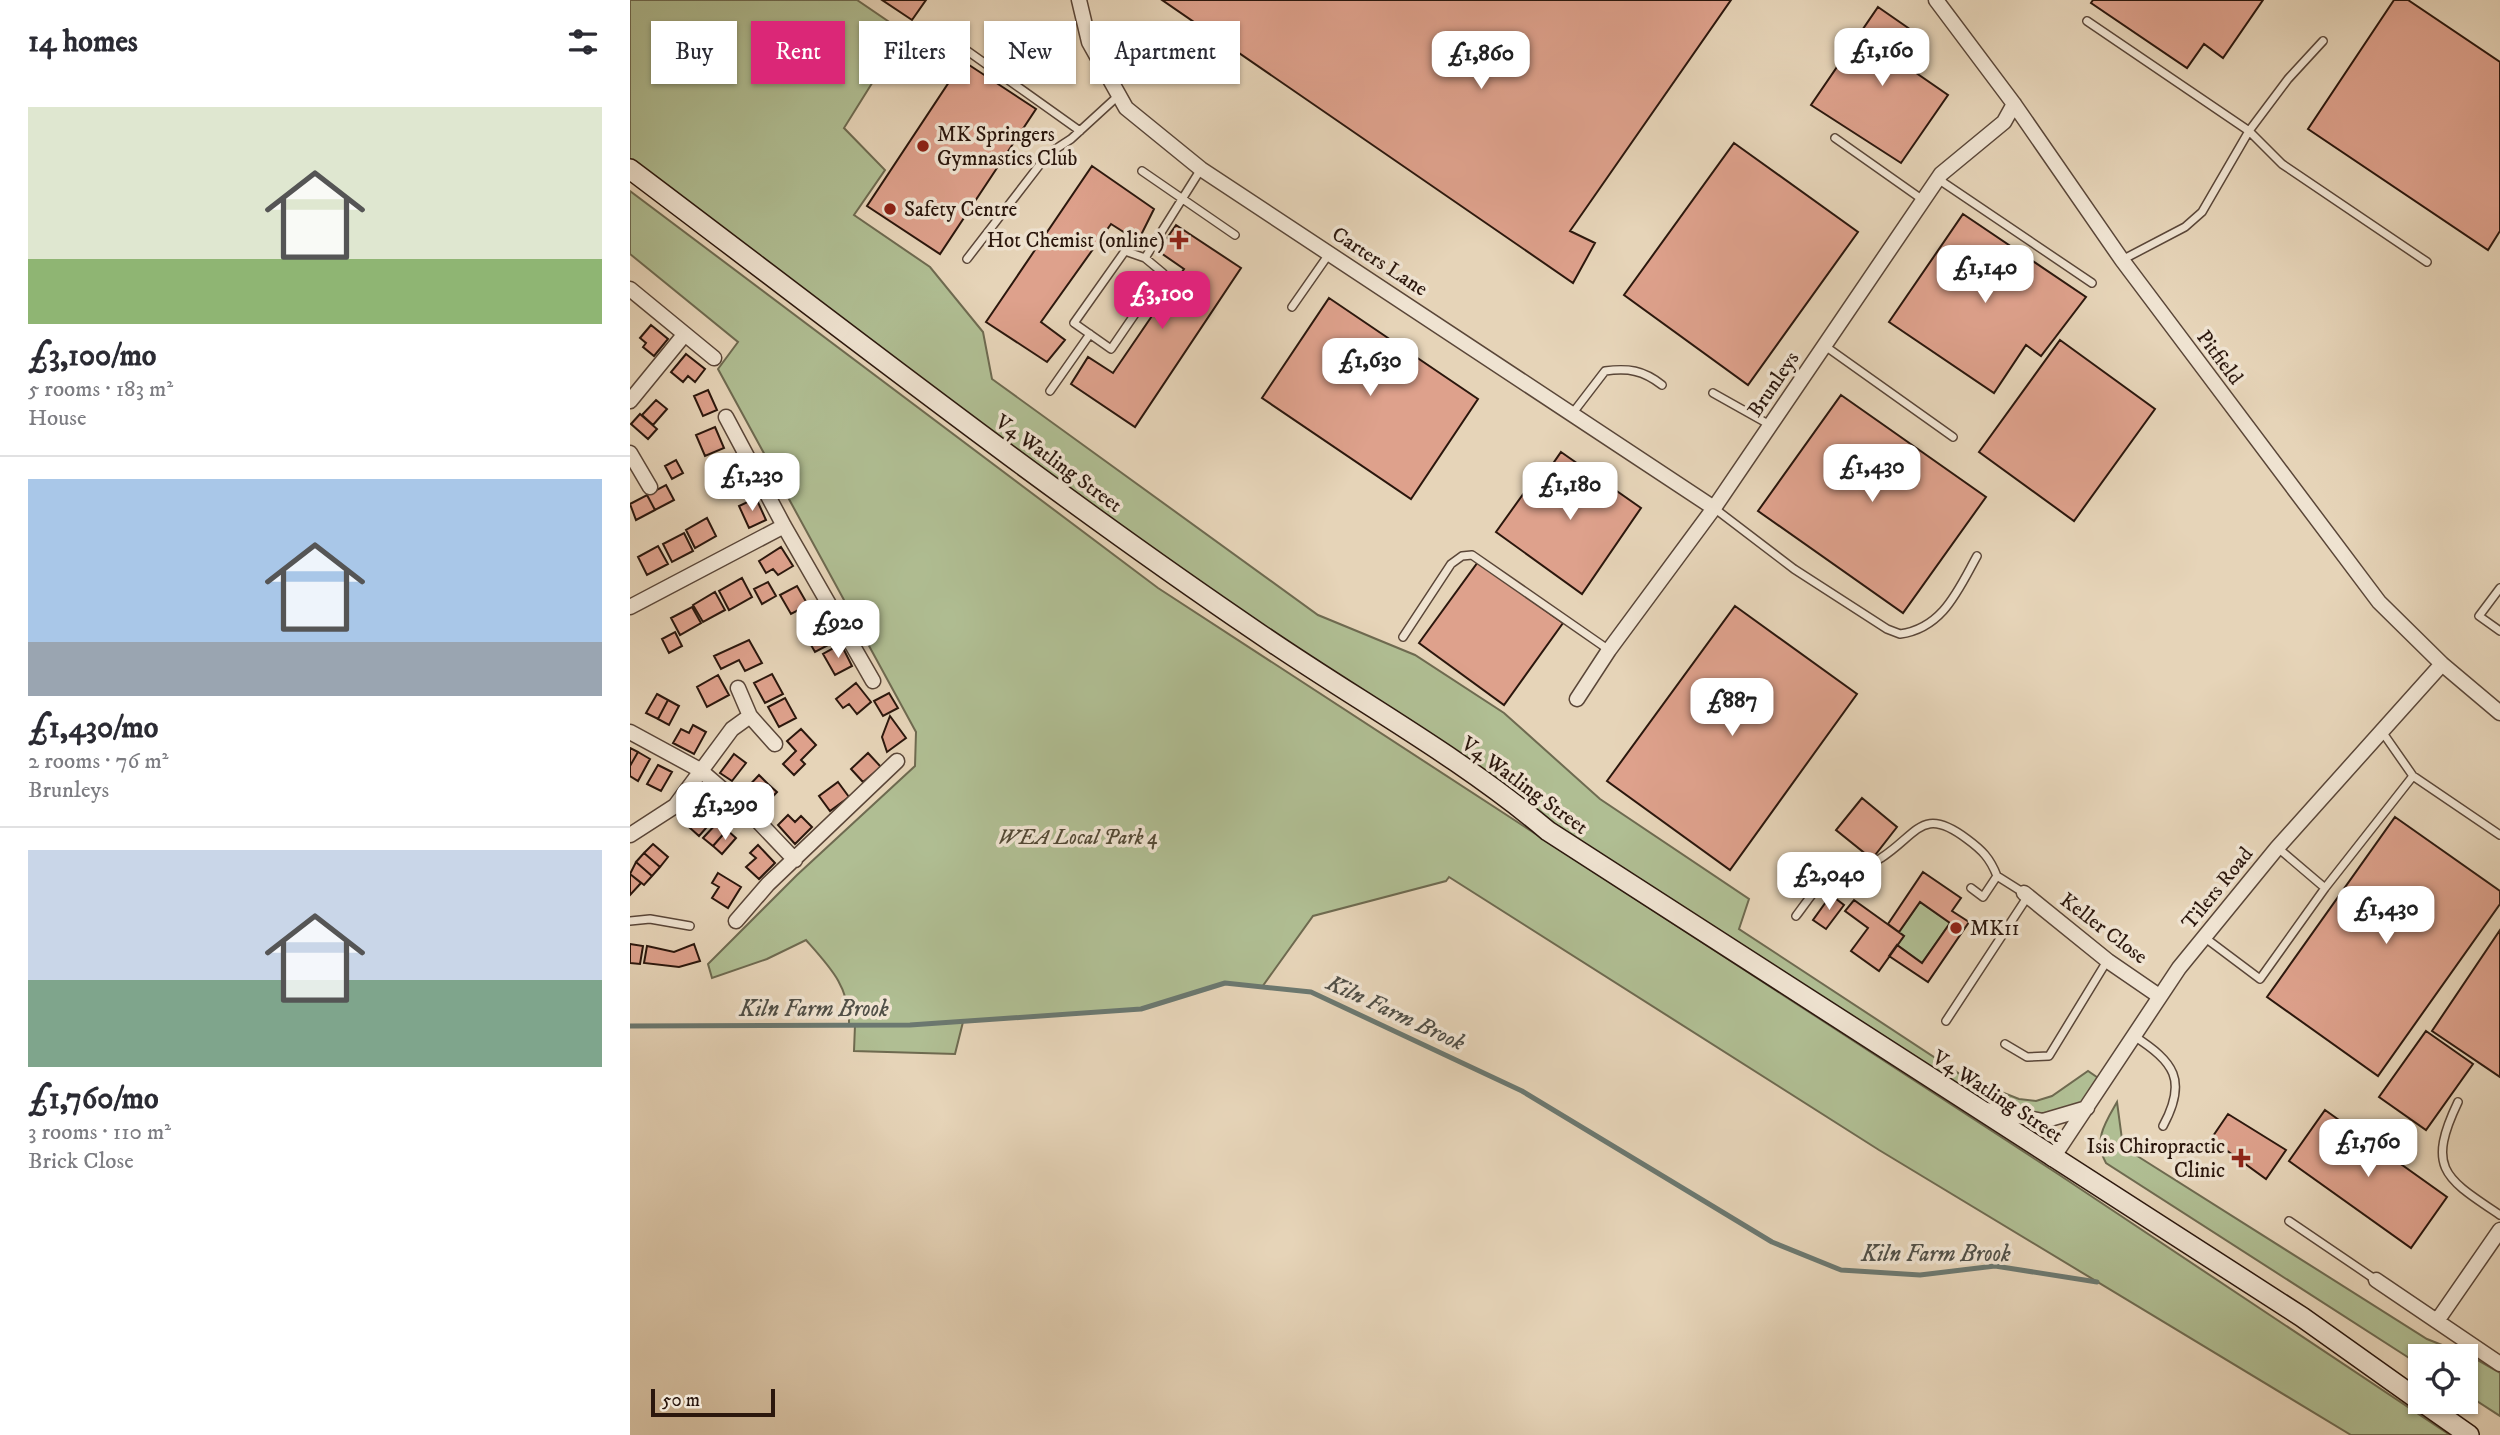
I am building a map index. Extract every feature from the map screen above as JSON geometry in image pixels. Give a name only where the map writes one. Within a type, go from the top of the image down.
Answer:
[{"type":"street","name":"Carters Lane","points":[[1079,0],[1089,42],[1126,108],[1201,169],[1714,508]]},
{"type":"street","name":"Pitfield","points":[[1936,0],[2014,104],[2122,260],[2379,602],[2442,664],[2500,713]]},
{"type":"street","name":"Brunleys","points":[[1577,699],[1609,650],[1714,508],[1938,179],[2004,122],[2014,104]]},
{"type":"street","name":"V4 Watling Street","points":[[630,169],[1016,460],[1257,632],[1502,792],[1548,831],[2052,1159],[2302,1317],[2408,1392]]},
{"type":"street","points":[[630,289],[714,358]]},
{"type":"street","points":[[630,401],[684,335]]},
{"type":"street","points":[[726,417],[784,526],[873,681]]},
{"type":"street","points":[[630,453],[650,486]]},
{"type":"street","points":[[630,607],[784,526]]},
{"type":"street","name":"Tilers Road","points":[[2052,1159],[2159,996],[2204,937],[2277,848],[2383,733],[2442,664]]},
{"type":"street","points":[[738,688],[750,716],[775,744]]},
{"type":"street","points":[[630,835],[675,806],[732,729],[750,716]]},
{"type":"street","points":[[630,732],[700,770],[752,815],[795,860]]},
{"type":"street","points":[[736,921],[897,761]]},
{"type":"street","name":"Keller Close","points":[[2026,895],[2108,961],[2159,996]]},
{"type":"street","points":[[1975,1108],[2043,1121],[2087,1108]]},
{"type":"street","points":[[2437,1321],[2500,1230]]},
{"type":"street","points":[[2376,1280],[2500,1364]]},
{"type":"street","name":"V4 Watling Street","points":[[2439,1414],[2469,1435]]},
{"type":"lane","points":[[2087,21],[2249,131],[2282,164],[2427,262]]},
{"type":"lane","points":[[2122,260],[2185,227],[2202,212],[2249,131],[2288,79],[2323,41]]},
{"type":"lane","points":[[970,53],[1080,131]]},
{"type":"lane","points":[[967,259],[1048,154],[1080,131],[1119,95]]},
{"type":"lane","points":[[1835,138],[1923,200]]},
{"type":"lane","points":[[1145,257],[1201,169]]},
{"type":"lane","points":[[1142,172],[1235,235]]},
{"type":"lane","points":[[1938,179],[2092,283]]},
{"type":"lane","points":[[1125,251],[1145,257],[1163,273],[1111,349],[1074,323],[1125,251]]},
{"type":"lane","points":[[1292,307],[1329,253]]},
{"type":"lane","points":[[1050,391],[1090,334]]},
{"type":"lane","points":[[1824,346],[1953,436]]},
{"type":"lane","points":[[1572,414],[1605,371],[1626,368],[1638,371],[1662,385]]},
{"type":"lane","points":[[1713,393],[1770,425]]},
{"type":"lane","points":[[1714,508],[1794,569],[1887,629],[1900,634],[1934,621],[1942,613],[1950,604],[1977,556]]},
{"type":"lane","points":[[1403,637],[1451,564],[1462,556],[1472,555],[1609,650]]},
{"type":"lane","points":[[2500,588],[2479,616],[2500,631]]},
{"type":"lane","points":[[2383,733],[2413,776],[2500,835]]},
{"type":"lane","points":[[2204,937],[2260,979],[2325,888],[2413,776]]},
{"type":"lane","points":[[1796,916],[1827,877],[1854,863],[1878,861],[1916,829],[1931,823],[1941,822],[1952,828],[1987,854],[1997,876],[2026,895],[1946,1021]]},
{"type":"lane","points":[[2277,848],[2325,888]]},
{"type":"lane","points":[[1971,888],[1983,897],[1997,876]]},
{"type":"lane","points":[[630,921],[650,919],[690,926]]},
{"type":"lane","points":[[2005,1044],[2027,1057],[2049,1056],[2108,961]]},
{"type":"lane","points":[[2133,1035],[2165,1059],[2174,1072],[2173,1106],[2162,1126]]},
{"type":"lane","points":[[2458,1102],[2444,1130],[2442,1161],[2450,1178],[2500,1215]]},
{"type":"lane","points":[[2289,1221],[2376,1280]]},
{"type":"green space","points":[[630,0],[857,0],[888,21],[859,21],[859,84],[872,84],[844,128],[885,170],[854,215],[930,267],[983,332],[992,379],[1318,615],[1415,655],[1504,713],[1600,799],[1749,899],[1739,929],[1966,1078],[2019,1099],[2036,1101],[2052,1096],[2088,1071],[2104,1082],[2087,1108],[2043,1121],[1975,1108],[1257,632],[630,169]]},
{"type":"green space","name":"WEA Local Park 4","points":[[630,191],[1158,588],[2058,1174],[2408,1407],[2408,1414],[2418,1414],[2450,1435],[2351,1435],[1879,1150],[1449,877],[1446,881],[1313,916],[1262,987],[1225,983],[1141,1009],[963,1022],[955,1054],[854,1051],[855,1025],[849,1025],[842,989],[837,978],[806,940],[767,959],[712,978],[708,964],[797,875],[915,766],[916,732],[718,369],[738,342],[630,254]]},
{"type":"green space","points":[[1920,902],[1950,923],[1922,963],[1897,945],[1904,936],[1899,932]]},
{"type":"green space","points":[[2117,1102],[2123,1147],[2427,1339],[2440,1344],[2408,1344],[2408,1357],[2106,1163],[2101,1147],[2105,1124]]},
{"type":"green space","points":[[2478,1360],[2500,1373],[2500,1416],[2478,1402]]},
{"type":"building","points":[[882,0],[926,0],[912,20]]},
{"type":"building","points":[[1162,0],[1731,0],[1570,231],[1595,243],[1573,283],[1240,54],[1240,21],[1192,21]]},
{"type":"building","points":[[2093,0],[2263,0],[2223,58],[2204,44],[2187,68],[2091,3]]},
{"type":"building","points":[[2394,0],[2408,0],[2500,62],[2500,231],[2488,250],[2308,129]]},
{"type":"building","points":[[1878,7],[1927,41],[1909,68],[1948,95],[1901,163],[1811,105]]},
{"type":"building","points":[[970,66],[984,75],[984,84],[998,84],[1036,109],[940,254],[867,206],[948,84],[970,84]]},
{"type":"building","points":[[1734,143],[1858,232],[1748,385],[1624,295]]},
{"type":"building","points":[[1092,166],[1154,209],[1138,241],[1111,224],[1041,322],[1065,340],[1047,362],[986,322]]},
{"type":"building","points":[[1963,214],[2086,297],[2041,356],[2026,345],[1994,393],[1889,322]]},
{"type":"building","points":[[1176,225],[1241,268],[1135,427],[1071,384],[1088,357],[1113,373],[1184,269],[1158,251]]},
{"type":"building","points":[[1329,298],[1478,399],[1411,499],[1262,398]]},
{"type":"building","points":[[651,325],[668,339],[654,356],[643,347],[646,343],[640,338]]},
{"type":"building","points":[[2060,340],[2155,409],[2074,521],[1979,452]]},
{"type":"building","points":[[686,354],[705,369],[695,382],[688,376],[683,382],[671,372]]},
{"type":"building","points":[[708,390],[717,410],[703,416],[694,396]]},
{"type":"building","points":[[1841,395],[1986,497],[1903,613],[1758,511]]},
{"type":"building","points":[[656,400],[667,409],[653,425],[642,415]]},
{"type":"building","points":[[640,414],[657,429],[648,439],[631,424]]},
{"type":"building","points":[[715,427],[724,448],[705,456],[696,435]]},
{"type":"building","points":[[1561,452],[1641,508],[1582,594],[1496,532],[1526,490],[1532,494]]},
{"type":"building","points":[[676,460],[683,473],[672,479],[665,466]]},
{"type":"building","points":[[731,462],[744,481],[727,492],[714,473]]},
{"type":"building","points":[[666,485],[674,500],[655,510],[647,495]]},
{"type":"building","points":[[647,495],[655,510],[636,520],[630,504]]},
{"type":"building","points":[[756,498],[766,520],[749,528],[739,506]]},
{"type":"building","points":[[707,518],[716,536],[695,548],[686,530]]},
{"type":"building","points":[[684,533],[693,551],[672,562],[663,544]]},
{"type":"building","points":[[658,546],[668,564],[647,575],[638,557]]},
{"type":"building","points":[[781,547],[793,566],[778,575],[773,569],[766,573],[759,561]]},
{"type":"building","points":[[1478,562],[1563,623],[1504,705],[1419,643]]},
{"type":"building","points":[[742,578],[752,597],[729,610],[719,591]]},
{"type":"building","points":[[768,582],[776,596],[762,604],[754,589]]},
{"type":"building","points":[[797,586],[808,605],[791,614],[780,595]]},
{"type":"building","points":[[715,592],[725,610],[703,622],[693,605]]},
{"type":"building","points":[[1735,606],[1857,694],[1730,870],[1607,781]]},
{"type":"building","points":[[692,607],[701,623],[680,635],[671,618]]},
{"type":"building","points":[[820,622],[832,643],[815,652],[803,631]]},
{"type":"building","points":[[675,632],[682,646],[669,653],[662,639]]},
{"type":"building","points":[[749,640],[762,663],[745,671],[739,660],[721,669],[714,656]]},
{"type":"building","points":[[841,644],[852,666],[835,675],[823,654]]},
{"type":"building","points":[[772,674],[783,694],[765,703],[754,683]]},
{"type":"building","points":[[718,675],[729,695],[707,707],[697,687]]},
{"type":"building","points":[[856,683],[871,702],[857,714],[849,704],[843,708],[836,699]]},
{"type":"building","points":[[889,693],[898,708],[883,716],[874,701]]},
{"type":"building","points":[[657,694],[668,700],[658,719],[646,713]]},
{"type":"building","points":[[785,698],[796,718],[779,727],[768,707]]},
{"type":"building","points":[[668,700],[679,706],[669,725],[658,719]]},
{"type":"building","points":[[890,716],[906,738],[887,752],[882,737]]},
{"type":"building","points":[[693,725],[706,732],[694,754],[673,743],[681,729],[689,733]]},
{"type":"building","points":[[801,729],[816,745],[801,760],[805,764],[794,775],[783,764],[796,751],[787,741]]},
{"type":"building","points":[[630,748],[638,752],[630,766]]},
{"type":"building","points":[[638,752],[650,759],[638,781],[630,776],[630,766]]},
{"type":"building","points":[[868,753],[881,767],[863,782],[851,769]]},
{"type":"building","points":[[734,754],[746,763],[732,781],[720,773]]},
{"type":"building","points":[[658,765],[672,772],[661,791],[647,784]]},
{"type":"building","points":[[759,775],[768,784],[753,799],[744,791]]},
{"type":"building","points":[[838,782],[849,797],[830,811],[819,796]]},
{"type":"building","points":[[768,784],[777,792],[762,808],[753,799]]},
{"type":"building","points":[[1862,798],[1897,827],[1872,859],[1836,830]]},
{"type":"building","points":[[695,803],[704,811],[690,828],[681,820]]},
{"type":"building","points":[[704,811],[714,819],[699,836],[690,828]]},
{"type":"building","points":[[788,815],[795,822],[801,816],[812,827],[795,844],[778,825]]},
{"type":"building","points":[[2395,817],[2500,891],[2500,904],[2378,1076],[2267,997]]},
{"type":"building","points":[[718,822],[727,830],[713,846],[703,838]]},
{"type":"building","points":[[727,830],[736,838],[722,854],[713,846]]},
{"type":"building","points":[[653,844],[668,857],[660,867],[644,853]]},
{"type":"building","points":[[758,845],[775,863],[759,879],[746,867],[756,858],[750,853]]},
{"type":"building","points":[[644,853],[660,867],[652,876],[636,862]]},
{"type":"building","points":[[636,862],[652,876],[644,885],[630,874]]},
{"type":"building","name":"MK11","points":[[1923,872],[1961,898],[1952,911],[1969,922],[1928,982],[1889,956],[1897,945],[1922,963],[1950,923],[1920,902],[1899,932],[1888,924]]},
{"type":"building","points":[[718,873],[741,887],[728,908],[712,898],[719,887],[712,883]]},
{"type":"building","points":[[630,874],[641,883],[630,895]]},
{"type":"building","points":[[1831,895],[1844,905],[1826,929],[1813,920]]},
{"type":"building","points":[[1854,900],[1904,936],[1879,971],[1851,951],[1868,928],[1845,911]]},
{"type":"building","points":[[2500,930],[2500,1077],[2432,1031]]},
{"type":"building","points":[[630,944],[643,946],[640,964],[630,963]]},
{"type":"building","points":[[694,944],[700,961],[679,967],[644,963],[647,946],[674,952]]},
{"type":"building","points":[[2426,1031],[2473,1064],[2426,1130],[2379,1097]]},
{"type":"building","points":[[2325,1110],[2447,1197],[2411,1248],[2289,1161]]},
{"type":"building","points":[[2228,1114],[2286,1150],[2266,1179],[2211,1139]]},
{"type":"waterway","name":"Kiln Farm Brook","points":[[630,1026],[910,1025],[1141,1009],[1225,983],[1311,992],[1522,1091],[1772,1242],[1841,1270],[1920,1275],[1995,1266],[2097,1282]]},
{"type":"place","name":"MK Springers Gymnastics Club","points":[[923,146]]},
{"type":"place","name":"Safety Centre","points":[[890,209]]},
{"type":"place","name":"Hot Chemist (online)","points":[[1179,240]]},
{"type":"place","name":"MK11","points":[[1956,928]]},
{"type":"place","name":"Isis Chiropractic Clinic","points":[[2241,1158]]}]
